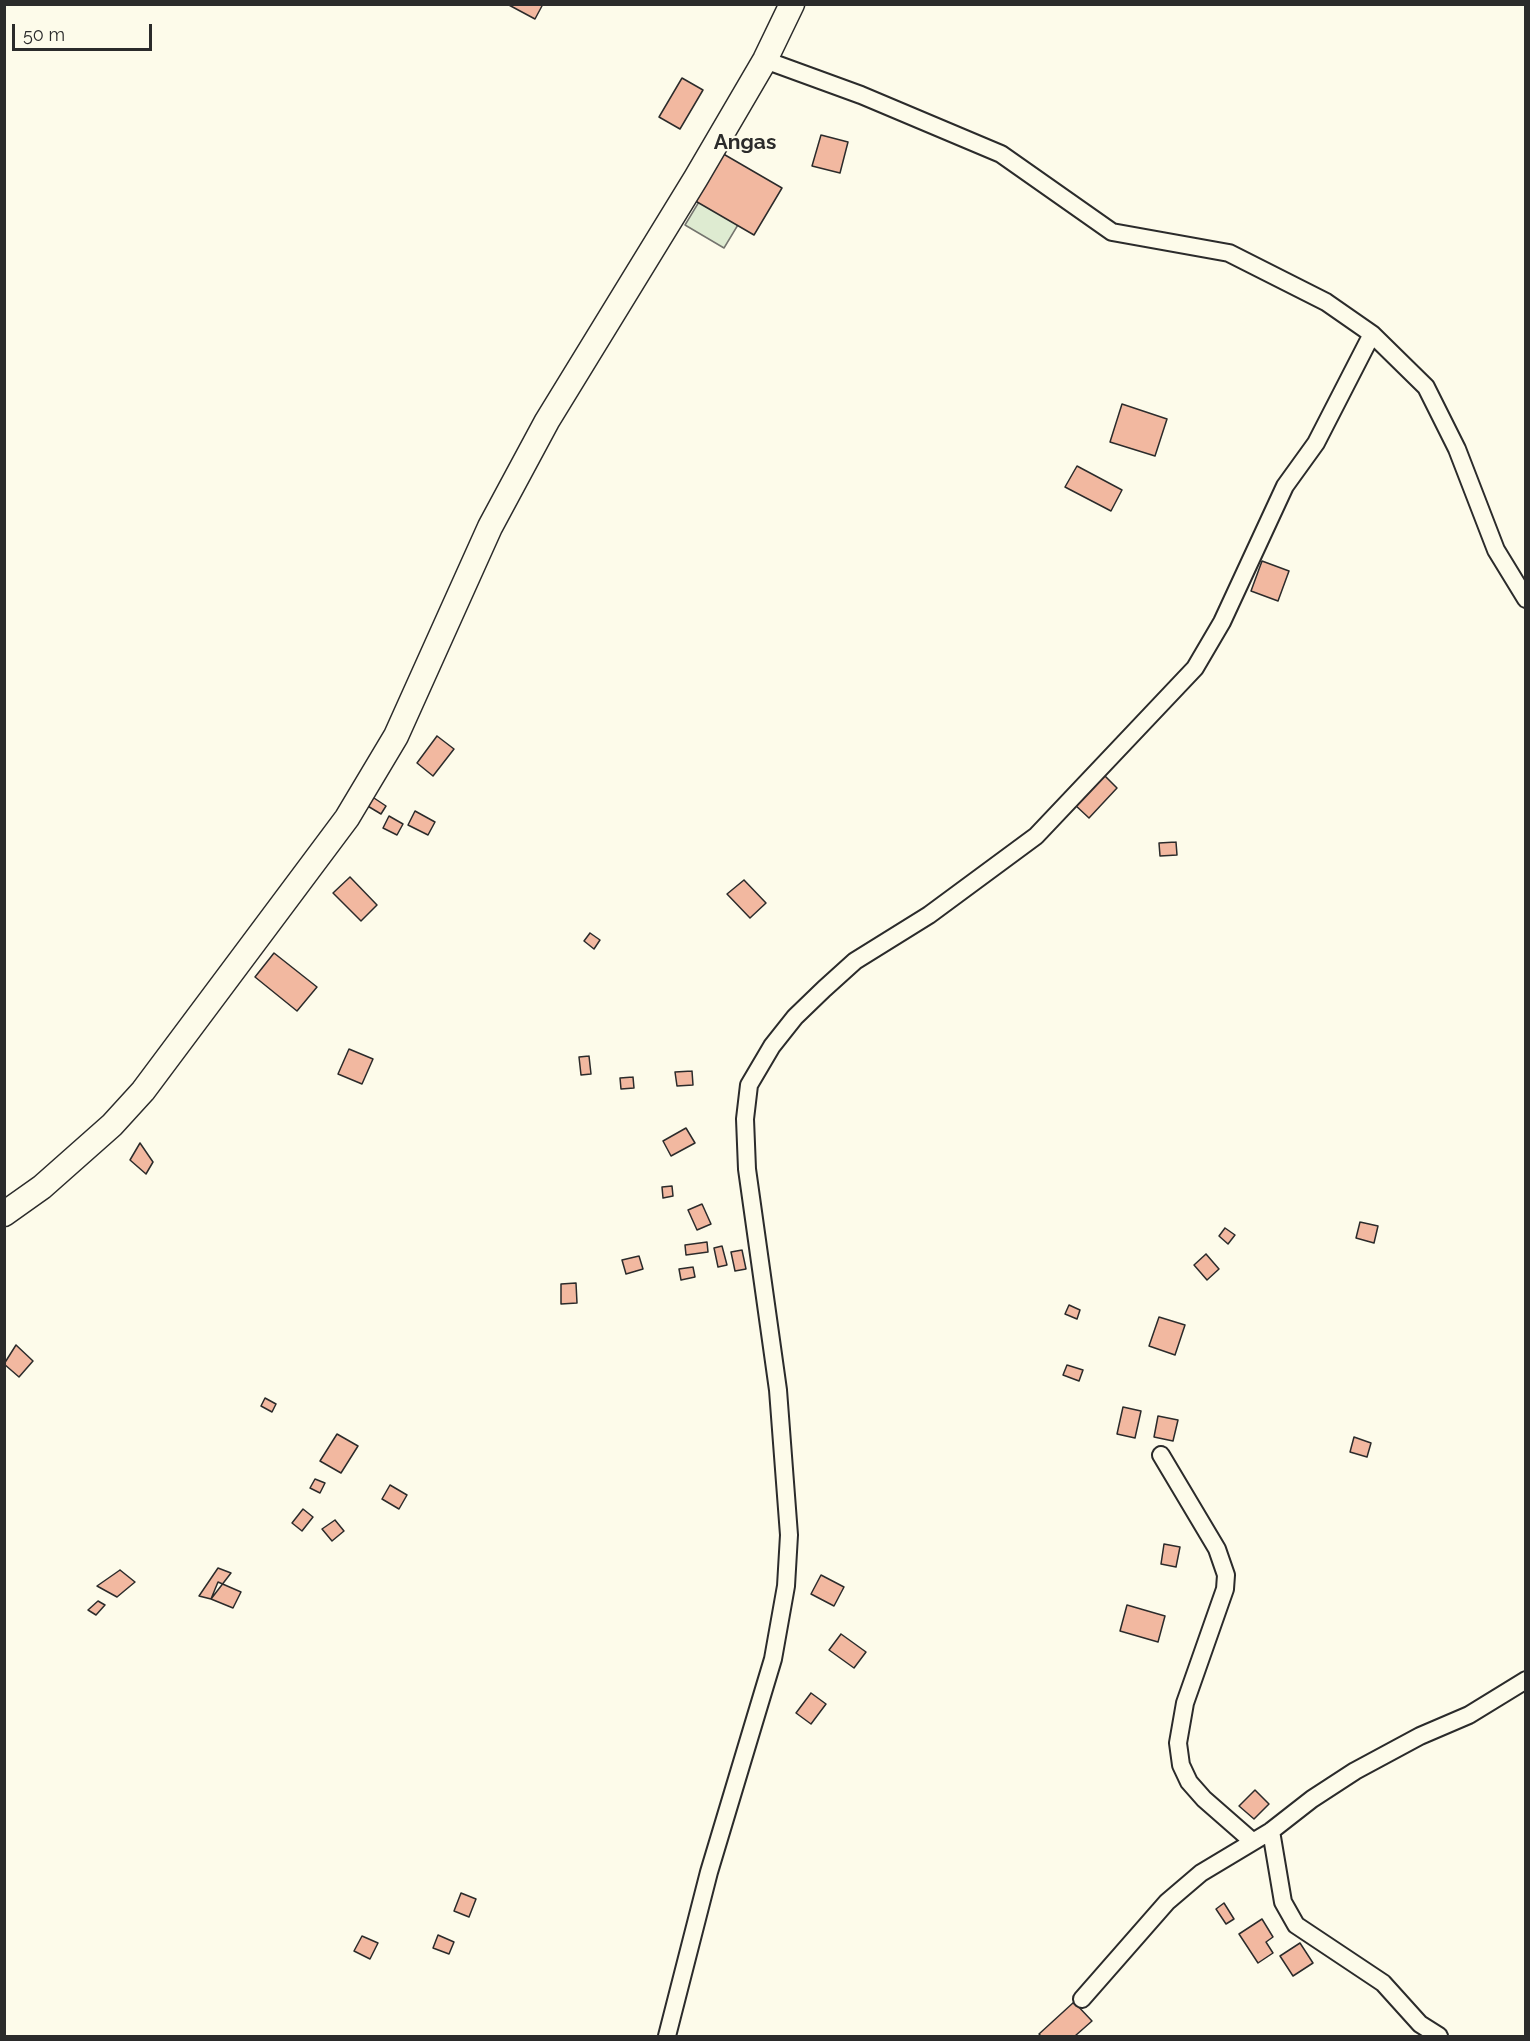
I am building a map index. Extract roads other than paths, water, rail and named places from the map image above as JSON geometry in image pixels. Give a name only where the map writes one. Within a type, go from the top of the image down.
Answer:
[{"type":"street","points":[[4,1214],[42,1186],[103,1133],[143,1091],[347,818],[396,736],[490,527],[547,421],[765,60],[792,4]]},
{"type":"street","points":[[765,60],[861,96],[1001,154],[1112,231],[1229,252],[1326,302],[1372,334],[1426,387],[1457,449],[1496,550],[1526,599]]},
{"type":"street","points":[[667,2037],[709,1872],[772,1659],[786,1586],[789,1535],[778,1390],[747,1169],[744,1119],[749,1085],[772,1046],[795,1017],[824,989],[855,961],[928,915],[1036,836],[1195,668],[1222,622],[1285,486],[1316,443],[1372,334]]},
{"type":"street","points":[[1161,1455],[1217,1549],[1226,1575],[1225,1589],[1185,1703],[1178,1743],[1181,1765],[1189,1782],[1204,1799],[1252,1841]]},
{"type":"street","points":[[1082,1999],[1167,1902],[1201,1872],[1271,1831],[1312,1799],[1354,1772],[1420,1736],[1479,1710],[1526,1680]]},
{"type":"street","points":[[1271,1831],[1283,1902],[1296,1925],[1383,1983],[1420,2024],[1439,2037]]},
{"type":"district","name":"Angas","points":[[745,143]]}]
